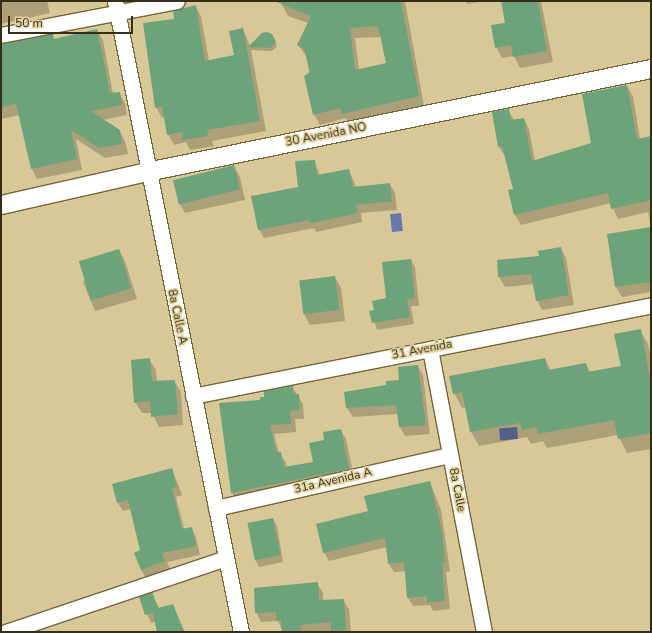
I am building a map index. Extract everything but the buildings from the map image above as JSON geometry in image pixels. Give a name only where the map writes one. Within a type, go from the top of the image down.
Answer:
[{"type":"street","points":[[1,36],[116,8],[177,1]]},
{"type":"street","name":"8a Calle A","points":[[116,8],[147,172],[241,632]]},
{"type":"street","name":"30 Avenida NO","points":[[1,204],[147,172],[651,69]]},
{"type":"street","name":"31 Avenida","points":[[193,396],[651,305]]},
{"type":"street","name":"8a Calle","points":[[430,349],[484,632]]},
{"type":"street","name":"31a Avenida A","points":[[216,508],[450,455]]},
{"type":"street","points":[[6,632],[226,558]]},
{"type":"water","points":[[401,213],[403,231],[392,232],[390,214]]},
{"type":"water","points":[[517,427],[518,439],[500,441],[499,429]]}]
